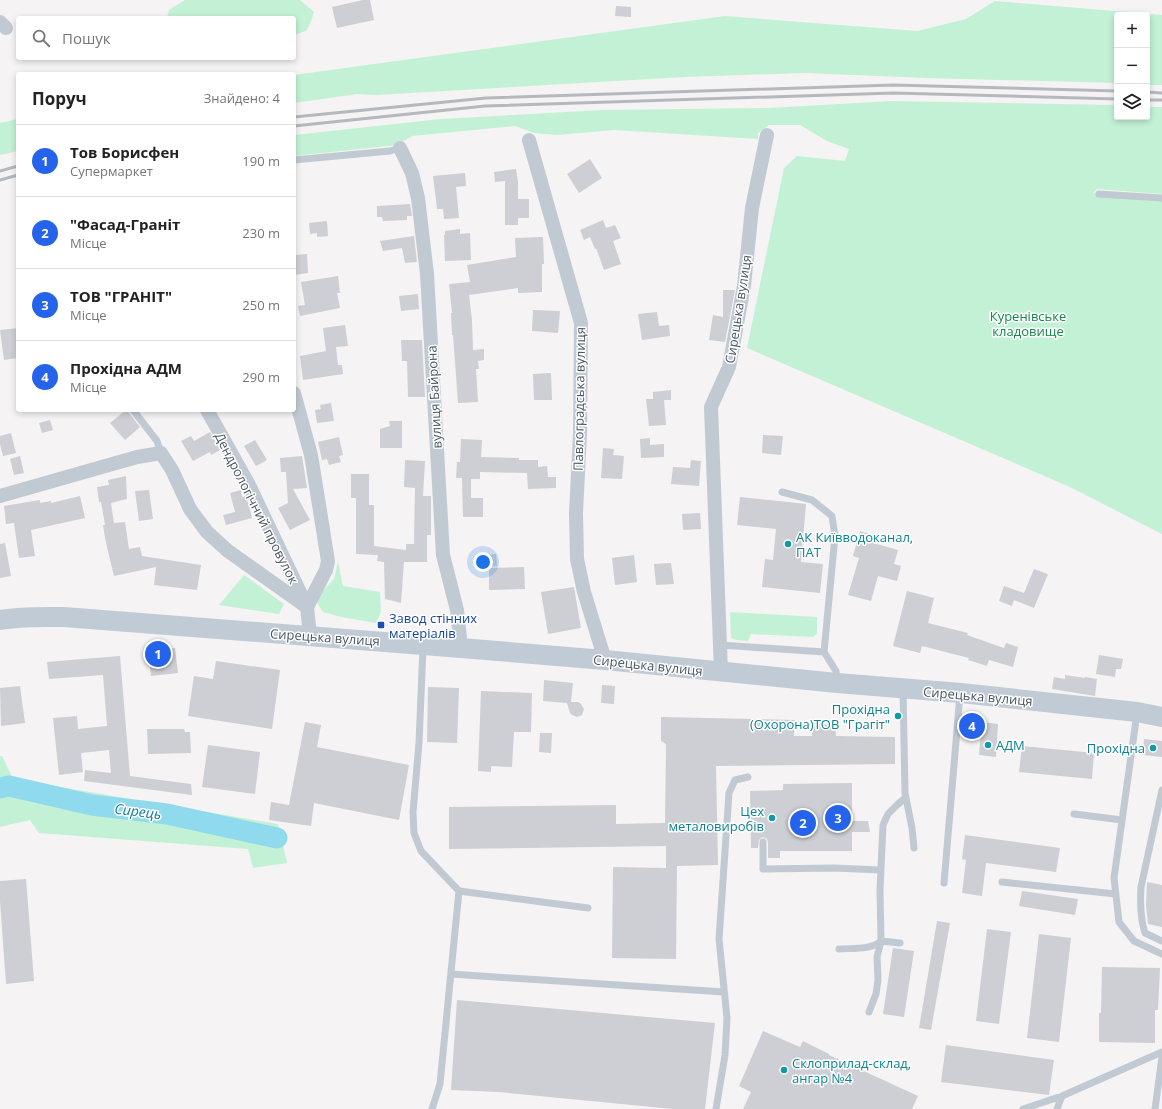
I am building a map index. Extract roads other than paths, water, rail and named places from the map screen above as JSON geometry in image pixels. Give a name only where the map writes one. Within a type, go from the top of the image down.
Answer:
[{"type":"main road","name":"Сирецька вулиця","points":[[0,620],[36,616],[64,617],[310,635],[605,660],[837,683],[960,693],[1138,712],[1162,717]]},
{"type":"street","name":"Сирецька вулиця","points":[[721,672],[711,406],[729,367],[744,286],[752,208],[767,136]]},
{"type":"street","name":"Павлоградська вулиця","points":[[529,140],[581,323],[580,433],[576,513],[577,559],[584,592],[605,660]]},
{"type":"street","name":"вулиця Байрона","points":[[400,148],[412,173],[418,198],[427,274],[443,555],[457,610],[462,648]]},
{"type":"street","points":[[296,400],[311,455],[328,561],[326,570],[307,607],[310,635]]},
{"type":"street","name":"Дендрологічний провулок","points":[[207,412],[248,485],[307,607]]},
{"type":"street","points":[[0,496],[137,458],[161,453],[172,470],[190,509],[208,532],[228,552],[307,607]]},
{"type":"lane","points":[[296,160],[390,151],[400,148]]},
{"type":"lane","points":[[1100,194],[1162,198]]},
{"type":"lane","points":[[135,412],[157,441],[161,453]]},
{"type":"lane","points":[[782,492],[812,500],[832,516],[835,536],[824,652],[836,671],[837,683]]},
{"type":"lane","points":[[423,645],[419,744],[413,812],[414,833],[421,851],[458,891],[588,908]]},
{"type":"lane","points":[[720,645],[824,652]]},
{"type":"lane","points":[[903,689],[905,798],[912,828],[914,848]]},
{"type":"lane","points":[[944,883],[960,693]]},
{"type":"lane","points":[[1138,712],[1114,878],[1119,922],[1134,941],[1162,954]]},
{"type":"lane","points":[[716,1109],[725,1054],[727,1018],[719,939],[729,793],[735,780],[748,777]]},
{"type":"lane","points":[[1162,790],[1141,887],[1140,900],[1142,925],[1145,933],[1162,940]]},
{"type":"lane","points":[[869,1012],[876,994],[878,980],[877,957],[881,941],[880,870],[883,825],[888,814],[905,798]]},
{"type":"lane","points":[[1074,814],[1122,820]]},
{"type":"lane","points":[[763,842],[763,869],[834,868],[880,870]]},
{"type":"lane","points":[[1002,882],[1116,894]]},
{"type":"lane","points":[[432,1109],[440,1084],[458,891]]},
{"type":"lane","points":[[839,949],[872,947],[881,941],[900,943]]},
{"type":"lane","points":[[451,974],[724,992]]},
{"type":"lane","points":[[1023,1109],[1062,1096],[1162,1052]]},
{"type":"lane","points":[[1155,1109],[1162,1057]]},
{"type":"lane","points":[[1056,1109],[1062,1096]]},
{"type":"waterway","name":"Сирець","points":[[0,788],[9,786],[92,805],[167,814],[277,838]]},
{"type":"railway","points":[[296,117],[486,98],[893,85],[1114,91]]},
{"type":"railway","points":[[1150,92],[1162,93]]},
{"type":"railway","points":[[296,126],[485,106],[893,93],[1114,99]]},
{"type":"railway","points":[[1150,100],[1162,100]]},
{"type":"railway","points":[[0,171],[16,167]]},
{"type":"railway","points":[[0,180],[16,176]]},
{"type":"place","name":"АК Київводоканал, ПАТ","points":[[788,544]]},
{"type":"place","name":"Завод стінних матеріалів","points":[[381,625]]},
{"type":"place","name":"Тов Борисфен","points":[[158,654]]},
{"type":"place","name":"Прохідна (Охорона)ТОВ \"Грагіт\"","points":[[898,716]]},
{"type":"place","name":"Прохідна АДМ","points":[[972,726]]},
{"type":"place","name":"АДМ","points":[[988,745]]},
{"type":"place","name":"Прохідна","points":[[1153,748]]},
{"type":"place","name":"Цех металовиробів","points":[[772,818]]},
{"type":"place","name":"ТОВ \"ГРАНІТ\"","points":[[838,818]]},
{"type":"place","name":"\"Фасад-Граніт","points":[[803,823]]},
{"type":"place","name":"Склоприлад-склад, ангар №4","points":[[784,1070]]},
{"type":"park label","name":"Куренівське кладовище","points":[[1028,324]]}]
